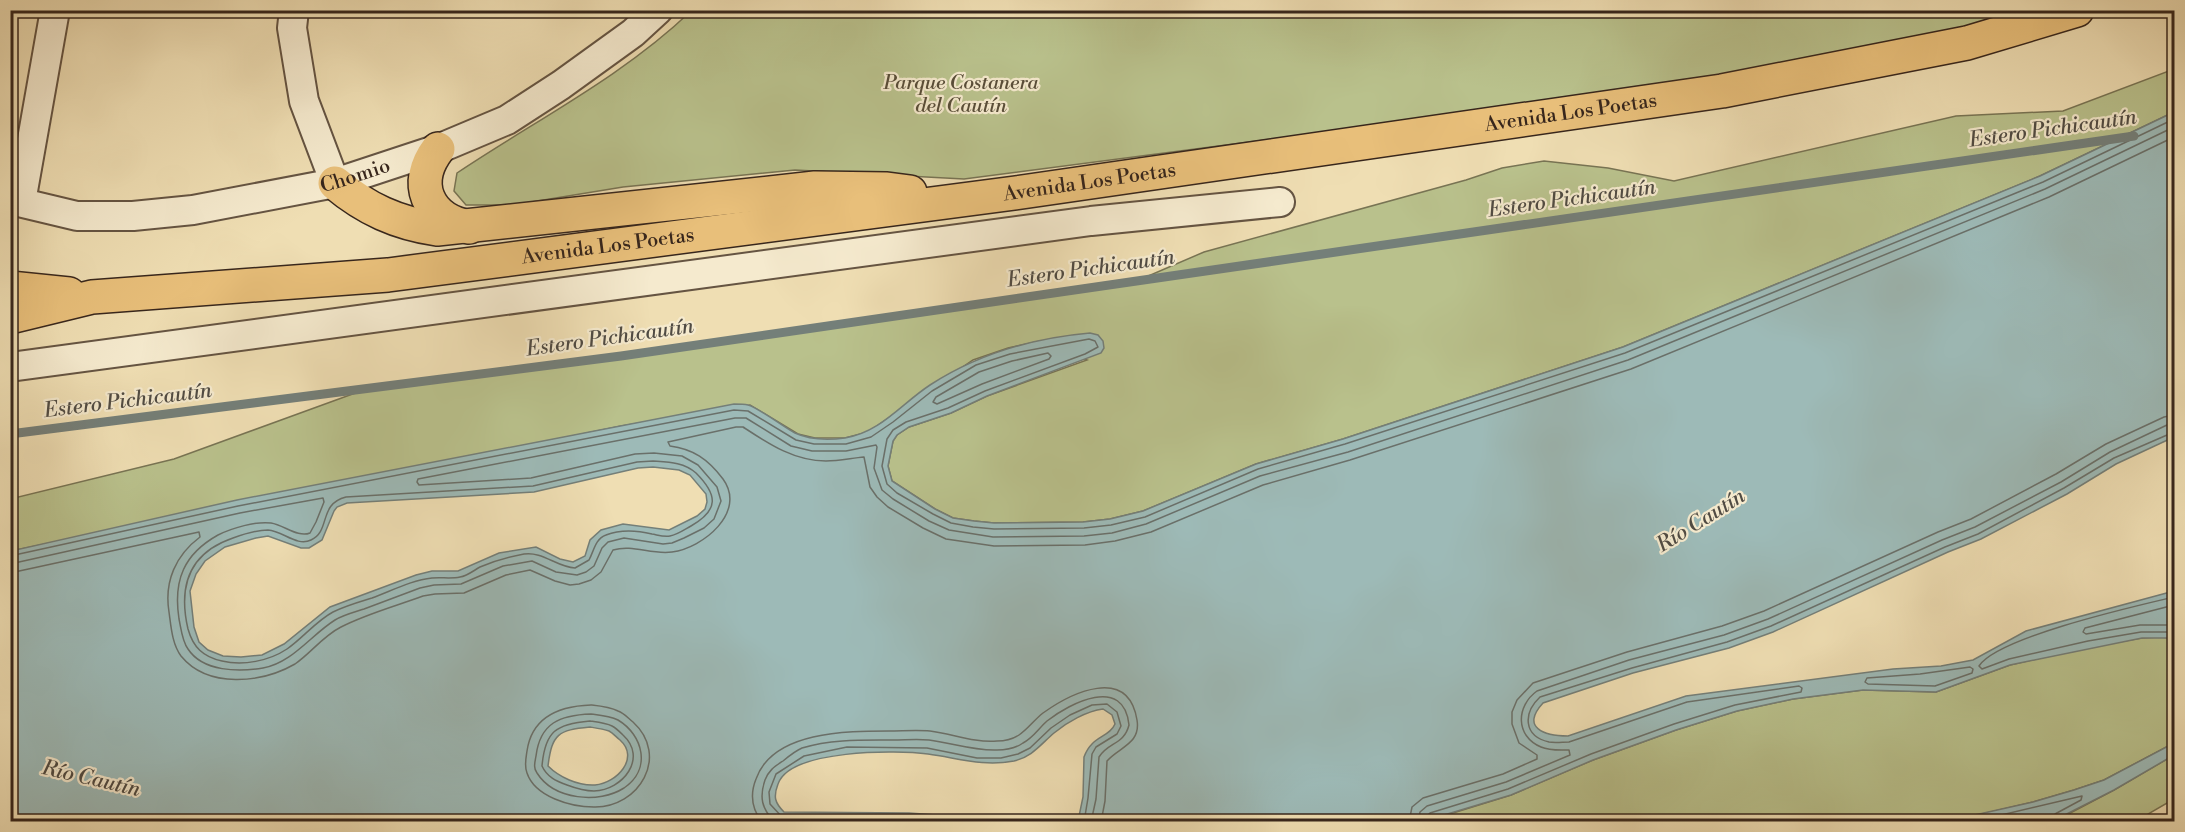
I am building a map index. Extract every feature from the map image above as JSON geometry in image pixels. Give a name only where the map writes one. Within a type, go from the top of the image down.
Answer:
[{"type":"main road","name":"Avenida Los Poetas","points":[[10,316],[92,297],[388,275],[961,200],[1722,91],[1966,43],[2078,10]]},
{"type":"main road","points":[[438,149],[430,159],[426,171],[424,184],[427,196],[443,218],[469,227]]},
{"type":"main road","points":[[335,183],[355,199],[396,220],[437,229],[814,188],[887,189],[961,200]]},
{"type":"main road","name":"Avenida Los Poetas","points":[[10,288],[92,297]]},
{"type":"street","points":[[16,201],[55,10]]},
{"type":"street","points":[[294,10],[292,28],[304,101],[335,183]]},
{"type":"street","name":"Chomio","points":[[16,201],[77,216],[133,216],[193,210],[335,183],[438,149],[507,120],[615,46],[658,10]]},
{"type":"street","points":[[10,367],[1091,221],[1280,202]]},
{"type":"green space","name":"Parque Costanera del Cautín","points":[[691,11],[2027,11],[1963,30],[1773,74],[964,179],[795,170],[623,187],[513,205],[466,205],[454,191],[457,173],[578,97],[636,57]]},
{"type":"green space","points":[[2174,69],[2174,112],[2040,176],[1623,347],[1343,439],[1256,464],[1143,511],[1110,519],[1083,522],[994,523],[953,518],[892,481],[888,466],[893,441],[897,435],[909,427],[1087,360],[1040,341],[1008,348],[973,360],[868,432],[845,438],[815,438],[798,434],[750,405],[621,426],[11,551],[10,499],[174,459],[369,388],[621,356],[1139,280],[1204,252],[1502,168],[1544,161],[1608,168],[1674,181],[1956,116],[2063,111]]},
{"type":"green space","points":[[2159,637],[2174,638],[2174,743],[2104,780],[2033,802],[1948,822],[1424,822],[1511,795],[1593,760],[1737,711],[1793,699],[1863,690],[1936,692],[2010,665],[2089,647]]},
{"type":"green space","points":[[2174,755],[2174,799],[2148,814],[2150,821],[2053,822],[2114,790]]},
{"type":"water","name":"Río Cautín","points":[[2174,112],[2174,437],[2116,464],[2067,494],[1981,539],[1773,632],[1729,648],[1633,673],[1543,703],[1534,719],[1535,724],[1544,732],[1568,736],[1686,696],[1893,669],[1941,666],[1973,660],[2026,631],[2174,591],[2174,638],[2142,638],[2010,665],[1936,692],[1863,690],[1793,699],[1737,711],[1593,760],[1511,795],[1424,821],[1078,821],[1083,797],[1084,757],[1091,745],[1109,732],[1115,724],[1112,715],[1103,709],[1071,721],[1031,753],[1014,761],[992,763],[928,754],[893,752],[846,754],[802,764],[787,772],[778,784],[775,796],[784,812],[909,813],[986,821],[11,821],[11,551],[237,500],[734,404],[745,404],[752,407],[795,433],[807,437],[845,438],[858,435],[880,424],[919,392],[967,364],[1027,343],[1090,333],[1098,335],[1103,341],[1104,348],[1101,353],[987,396],[951,413],[909,427],[897,435],[893,441],[888,466],[892,481],[953,518],[994,523],[1083,522],[1110,519],[1143,511],[1256,464],[1343,439],[1623,347],[2040,176]],"holes":[[[638,468],[679,470],[690,475],[706,494],[705,509],[697,516],[669,530],[623,524],[601,530],[590,540],[585,556],[573,562],[560,559],[536,547],[499,553],[458,571],[432,571],[416,575],[330,607],[284,644],[262,655],[223,656],[208,650],[199,642],[194,627],[190,591],[196,574],[205,561],[225,547],[268,536],[301,548],[309,548],[322,540],[337,507],[347,503],[534,492]],[[590,727],[612,733],[626,747],[628,754],[627,762],[618,775],[595,785],[569,780],[548,766],[552,747],[558,736],[570,730]]]},
{"type":"water","points":[[2174,743],[2174,755],[2114,790],[2053,821],[1948,821],[2033,802],[2104,780]]},
{"type":"waterway","name":"Estero Pichicautín","points":[[10,434],[621,356],[2134,136]]}]
